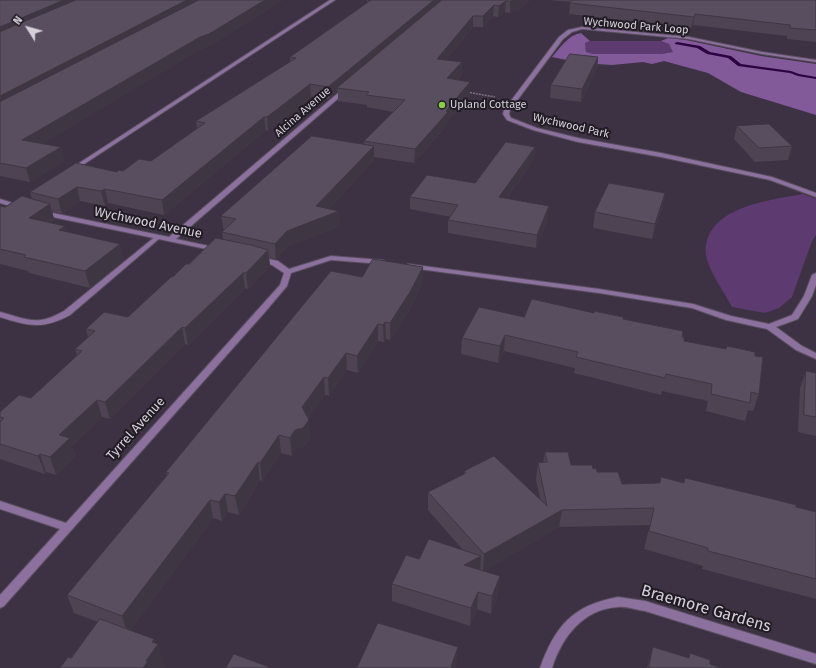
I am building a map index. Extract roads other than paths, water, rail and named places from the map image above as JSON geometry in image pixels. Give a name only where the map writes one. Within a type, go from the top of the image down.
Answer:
[{"type":"street","points":[[70,171],[333,0]]},
{"type":"street","name":"Wychwood Park","points":[[816,61],[762,53],[682,37],[582,28],[570,31],[561,38],[513,101],[506,114],[509,119],[535,129],[578,140],[661,155],[772,179],[816,195]]},
{"type":"street","name":"Alcina Avenue","points":[[170,240],[353,82]]},
{"type":"street","points":[[17,206],[24,201]]},
{"type":"street","name":"Wychwood Avenue","points":[[0,202],[223,251]]},
{"type":"street","points":[[0,314],[27,322],[36,323],[46,323],[57,320],[158,237]]},
{"type":"street","points":[[254,257],[275,263],[288,272],[332,258],[388,263]]},
{"type":"street","points":[[403,265],[592,290],[693,306],[729,318],[770,327],[799,348],[816,356]]},
{"type":"street","name":"Tyrrel Avenue","points":[[0,602],[266,306],[283,286],[288,272]]},
{"type":"street","points":[[770,327],[795,317],[808,296],[816,275]]},
{"type":"street","points":[[0,504],[67,527]]},
{"type":"street","name":"Braemore Gardens","points":[[546,668],[551,651],[570,622],[591,608],[618,602],[645,606],[816,659]]},
{"type":"waterway","points":[[677,43],[698,47],[709,53],[729,57],[740,65],[791,72],[798,75],[816,78]]},
{"type":"place","name":"Upland Cottage","points":[[442,105]]}]
